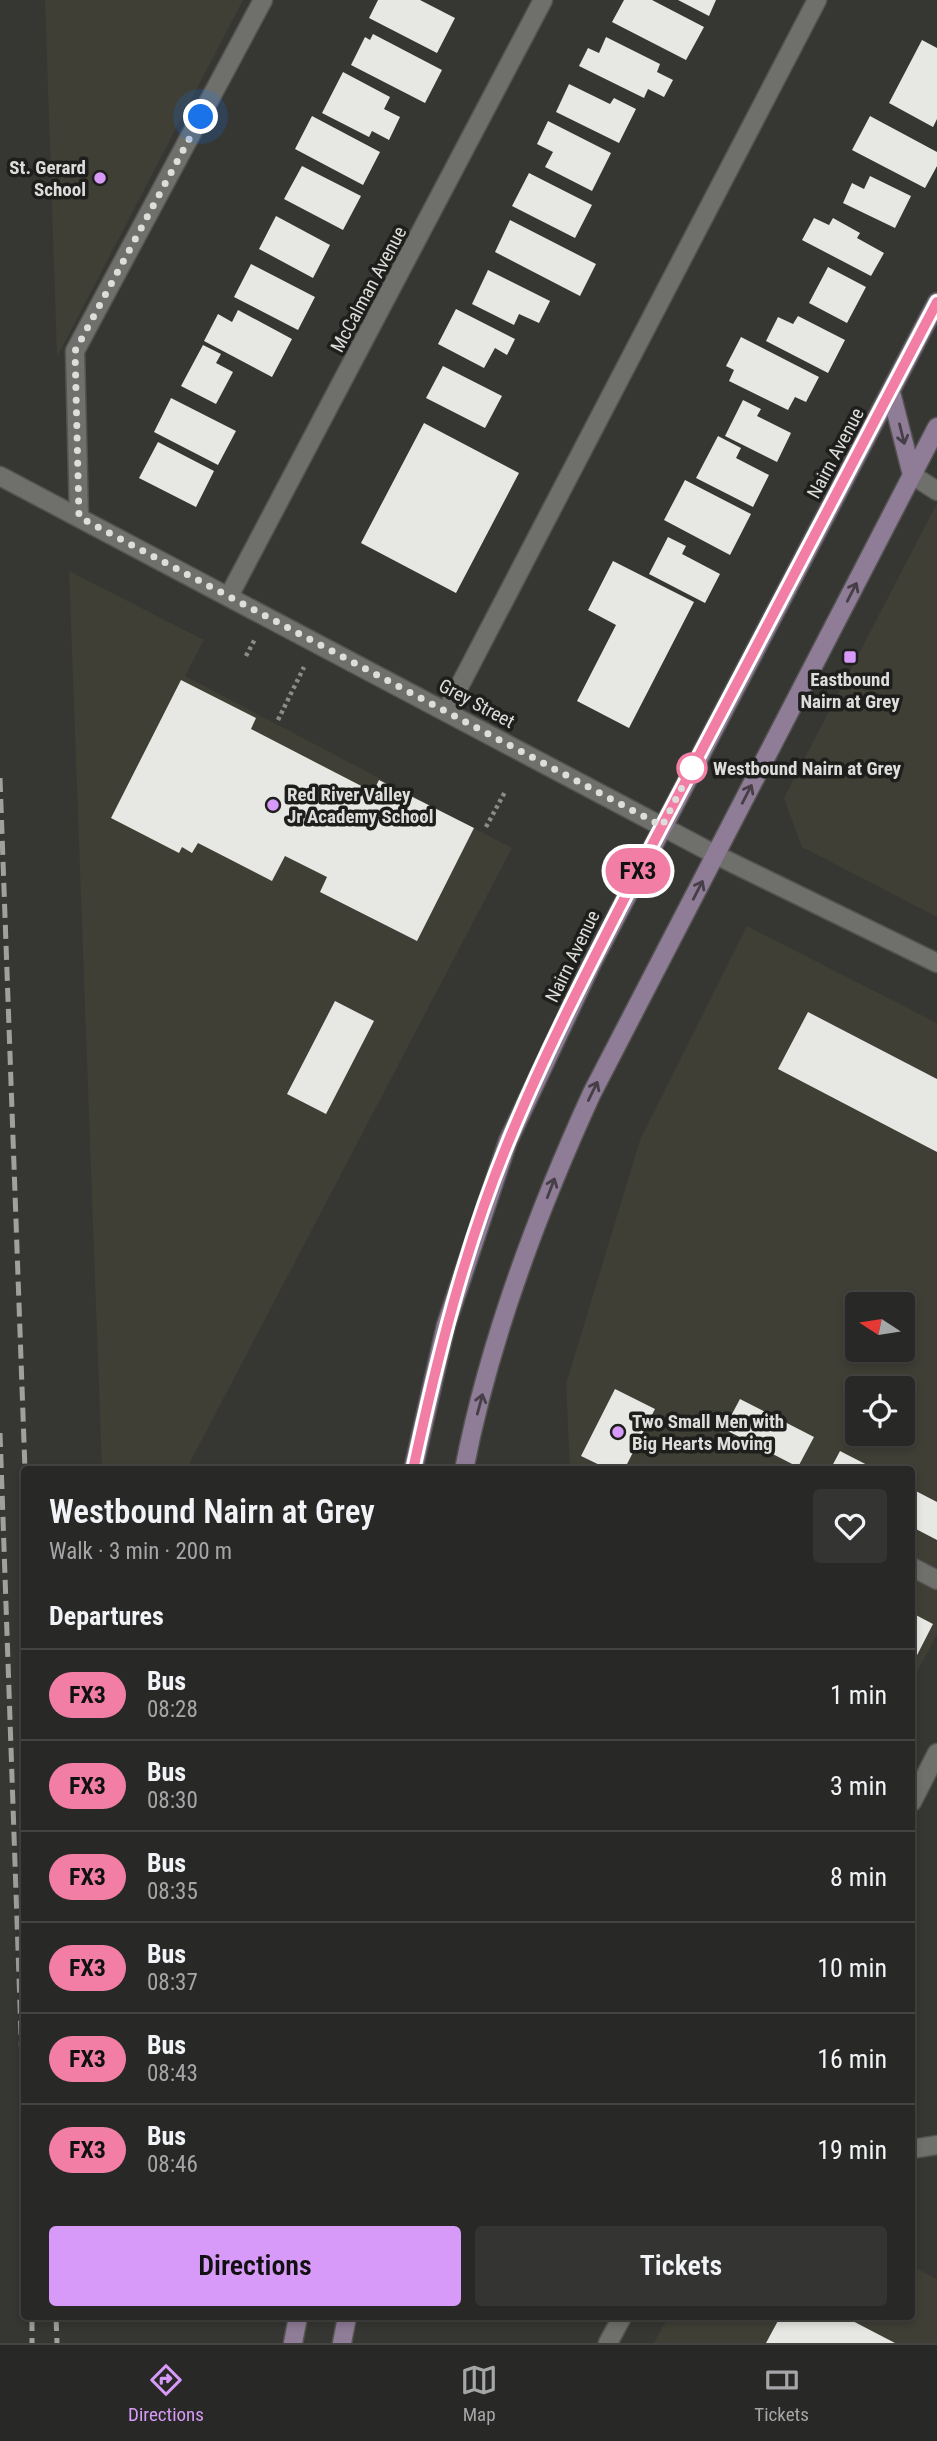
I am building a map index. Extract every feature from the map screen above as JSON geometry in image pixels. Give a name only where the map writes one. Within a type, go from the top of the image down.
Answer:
[{"type":"main road","name":"Nairn Avenue","points":[[414,1466],[446,1325],[508,1141],[592,962],[937,302]]},
{"type":"main road","points":[[891,392],[912,475]]},
{"type":"main road","points":[[465,1466],[502,1327],[565,1153],[592,1093],[937,427]]},
{"type":"main road","points":[[293,2343],[297,2320]]},
{"type":"main road","points":[[342,2343],[346,2320]]},
{"type":"street","points":[[79,517],[75,351],[263,0]]},
{"type":"street","name":"McCalman Avenue","points":[[229,596],[543,0]]},
{"type":"street","points":[[447,710],[817,0]]},
{"type":"street","name":"Grey Street","points":[[0,475],[716,855],[937,963]]},
{"type":"street","points":[[912,475],[937,491]]},
{"type":"street","points":[[915,1569],[937,1580]]},
{"type":"street","points":[[915,1796],[937,1753]]},
{"type":"street","points":[[915,2149],[937,2145]]},
{"type":"street","points":[[608,2343],[620,2320]]},
{"type":"path","points":[[278,719],[317,642]]},
{"type":"path","points":[[486,827],[506,790]]},
{"type":"shaded area","name":"St. Gerard School","points":[[45,0],[243,0],[57,357]]},
{"type":"shaded area","points":[[937,503],[937,917],[802,847],[784,798]]},
{"type":"shaded area","points":[[69,571],[204,640],[185,676],[512,848],[188,1466],[102,1466]]},
{"type":"shaded area","points":[[747,926],[937,1023],[937,1634],[915,1676],[915,1466],[570,1466],[566,1384],[640,1140]]},
{"type":"shaded area","points":[[915,2268],[937,2279],[937,2343],[654,2343],[666,2320],[915,2320]]},
{"type":"building","points":[[378,0],[420,0],[455,18],[437,53],[369,18]]},
{"type":"building","points":[[624,0],[652,0],[704,27],[686,60],[612,22]]},
{"type":"building","points":[[678,0],[716,0],[709,16]]},
{"type":"building","points":[[373,34],[442,70],[425,103],[351,65],[365,37],[370,40]]},
{"type":"building","points":[[606,37],[660,64],[657,72],[673,80],[664,97],[648,89],[644,98],[579,66],[588,48],[599,53]]},
{"type":"building","points":[[922,40],[937,48],[937,119],[933,127],[889,103]]},
{"type":"building","points":[[343,72],[390,97],[384,109],[400,117],[389,140],[372,131],[369,137],[322,113]]},
{"type":"building","points":[[569,84],[610,104],[614,98],[636,109],[619,143],[556,112]]},
{"type":"building","points":[[312,116],[380,152],[363,185],[295,149]]},
{"type":"building","points":[[870,116],[937,152],[937,166],[925,188],[852,150]]},
{"type":"building","points":[[548,121],[611,153],[592,191],[545,167],[553,152],[537,144]]},
{"type":"building","points":[[302,166],[361,196],[343,230],[284,199]]},
{"type":"building","points":[[529,173],[592,205],[575,238],[512,206]]},
{"type":"building","points":[[870,176],[911,196],[895,228],[843,203],[852,183],[864,189]]},
{"type":"building","points":[[276,216],[330,245],[313,278],[259,249]]},
{"type":"building","points":[[814,218],[829,225],[833,218],[860,233],[857,238],[884,253],[871,276],[802,240]]},
{"type":"building","points":[[510,220],[596,264],[580,296],[495,252]]},
{"type":"building","points":[[251,264],[315,297],[298,330],[234,297]]},
{"type":"building","points":[[828,267],[866,287],[847,323],[809,303]]},
{"type":"building","points":[[488,270],[550,301],[539,323],[519,314],[514,325],[472,304]]},
{"type":"building","points":[[456,309],[515,339],[507,355],[495,348],[484,368],[438,344]]},
{"type":"building","points":[[238,310],[292,339],[272,377],[204,341],[218,314],[232,322]]},
{"type":"building","points":[[798,316],[845,340],[828,373],[766,341],[778,317],[793,324]]},
{"type":"building","points":[[741,337],[819,377],[806,402],[795,397],[788,410],[729,381],[734,370],[726,366]]},
{"type":"building","points":[[203,345],[221,354],[216,363],[233,372],[216,404],[181,386]]},
{"type":"building","points":[[443,366],[502,396],[485,428],[426,398]]},
{"type":"building","points":[[171,398],[236,431],[218,465],[154,432]]},
{"type":"building","points":[[743,400],[761,409],[757,416],[791,433],[777,462],[725,436]]},
{"type":"building","points":[[424,423],[519,473],[456,593],[361,543]]},
{"type":"building","points":[[718,436],[741,448],[736,458],[769,475],[753,507],[696,478]]},
{"type":"building","points":[[158,442],[214,471],[196,507],[139,478]]},
{"type":"building","points":[[685,480],[751,514],[730,555],[664,520]]},
{"type":"building","points":[[668,537],[686,546],[682,554],[720,574],[705,603],[649,574]]},
{"type":"building","points":[[613,561],[694,602],[629,728],[577,701],[616,625],[588,610]]},
{"type":"building","name":"Red River Valley Jr Academy School","points":[[181,680],[256,718],[251,729],[373,792],[379,780],[474,828],[417,941],[320,892],[327,877],[285,856],[272,881],[198,843],[192,853],[182,847],[179,853],[111,818]]},
{"type":"building","points":[[335,1001],[374,1021],[326,1114],[287,1094]]},
{"type":"building","points":[[808,1012],[937,1079],[937,1152],[778,1069]]},
{"type":"building","name":"Two Small Men with Big Hearts Moving","points":[[615,1389],[655,1409],[626,1466],[602,1466],[581,1456]]},
{"type":"building","points":[[740,1399],[814,1437],[799,1466],[796,1466],[724,1429]]},
{"type":"building","points":[[840,1451],[869,1466],[832,1466]]},
{"type":"building","points":[[915,1491],[937,1502],[937,1540],[915,1529]]},
{"type":"building","points":[[915,1615],[933,1624],[915,1659]]},
{"type":"building","points":[[778,2320],[851,2320],[895,2343],[766,2343]]},
{"type":"railway","points":[[0,778],[25,1466]]},
{"type":"railway","points":[[0,1433],[21,2035]]},
{"type":"railway","points":[[32,2320],[32,2343]]},
{"type":"railway","points":[[56,2320],[57,2343]]},
{"type":"bus line","name":"FX3","points":[[414,1466],[446,1325],[508,1141],[592,962],[689,772],[937,302]]},
{"type":"place","name":"St. Gerard School","points":[[100,178]]},
{"type":"place","name":"Eastbound Nairn at Grey","points":[[850,657]]},
{"type":"place","name":"Westbound Nairn at Grey","points":[[692,768]]},
{"type":"place","name":"Red River Valley Jr Academy School","points":[[273,805]]},
{"type":"place","name":"Two Small Men with Big Hearts Moving","points":[[618,1432]]},
{"type":"route","points":[[201,117],[75,351],[79,517],[662,826],[692,768]]}]
